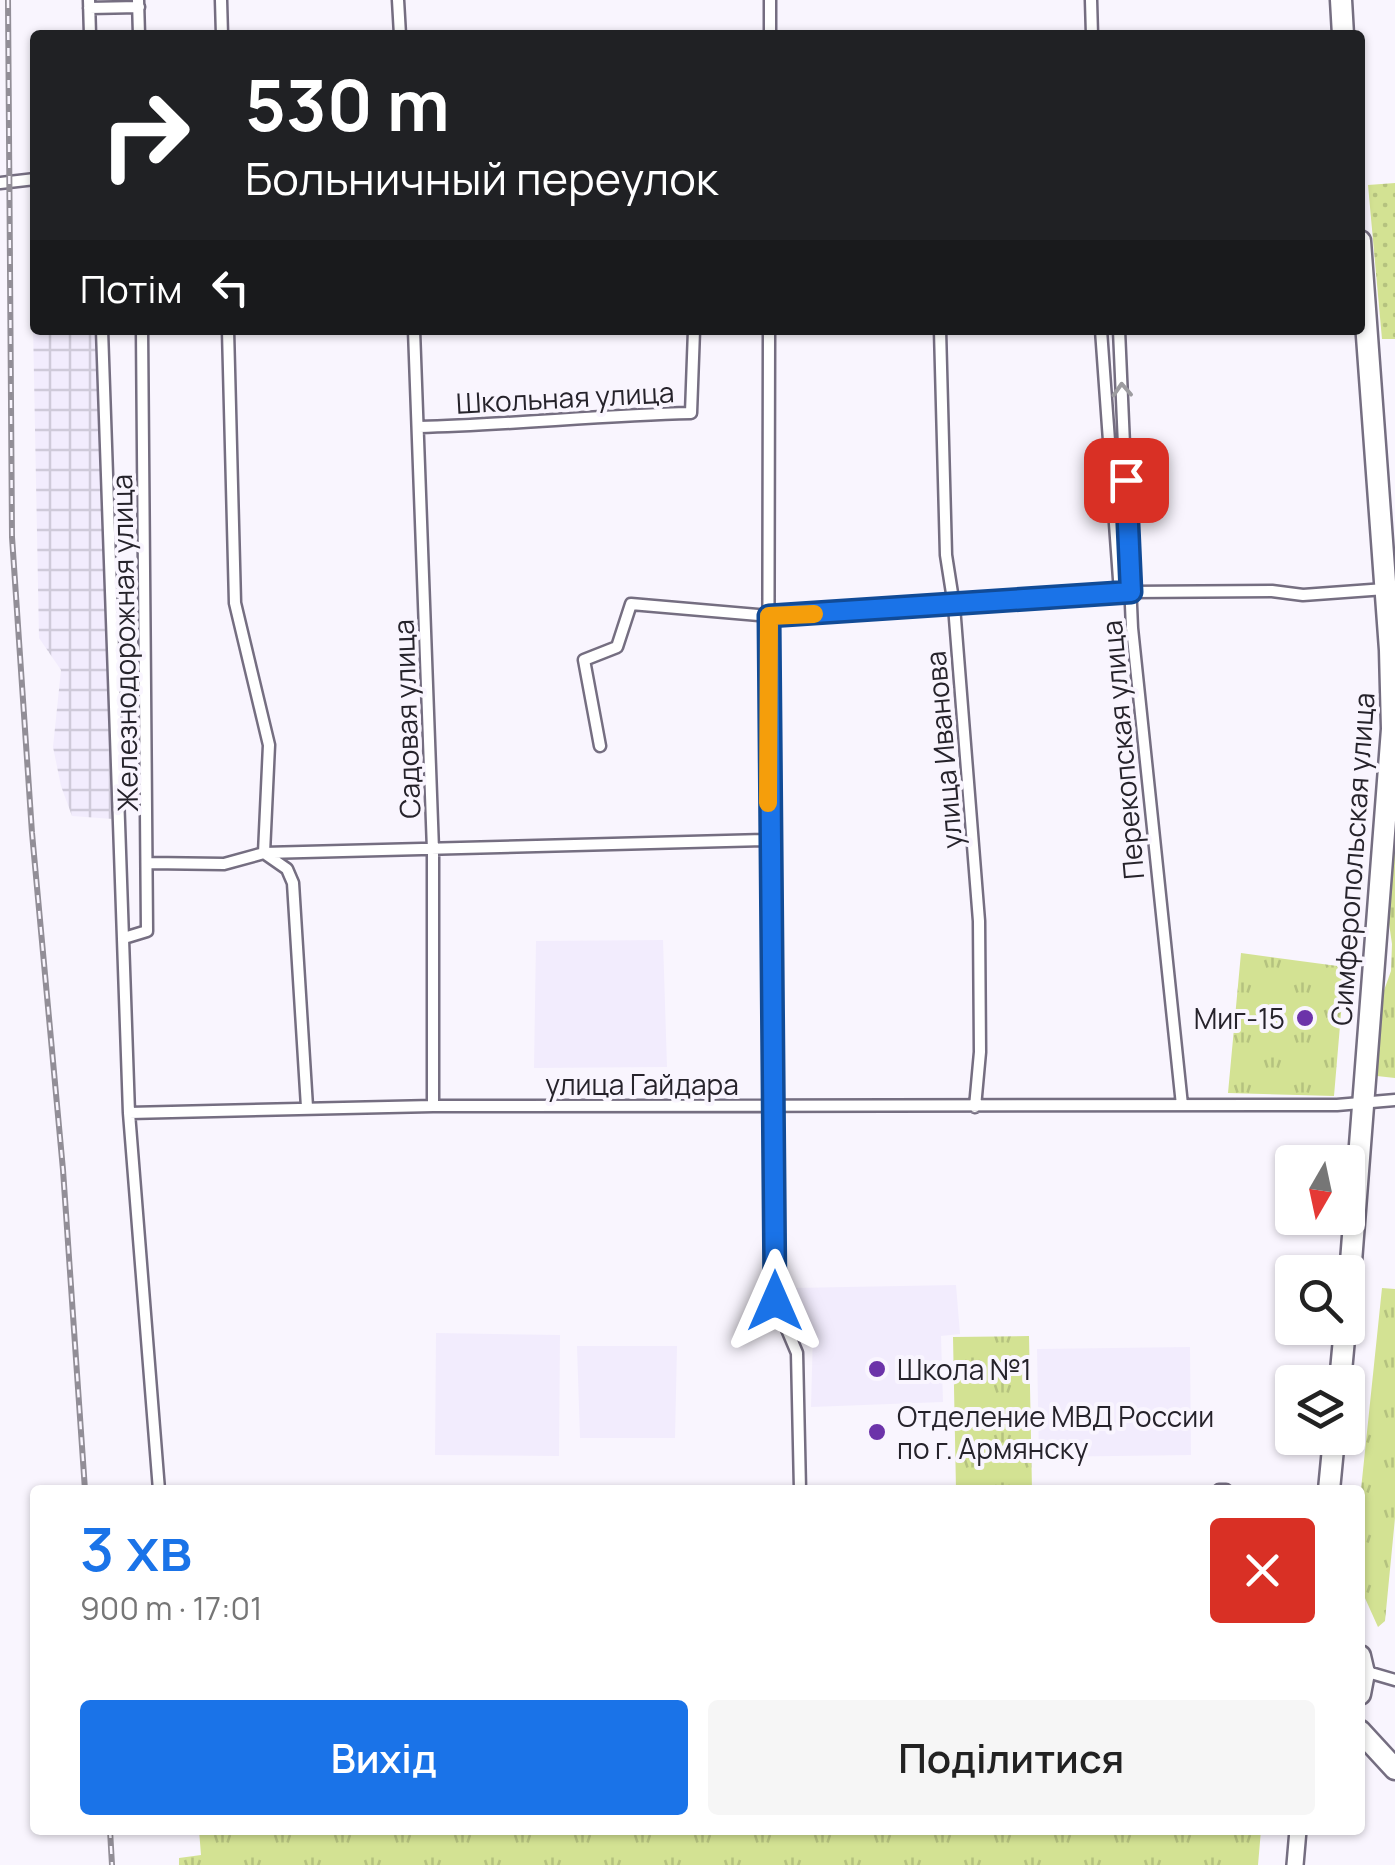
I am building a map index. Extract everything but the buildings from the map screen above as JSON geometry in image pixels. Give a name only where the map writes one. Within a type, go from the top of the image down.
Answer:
[{"type":"highway","points":[[1341,0],[1344,30]]},
{"type":"highway","name":"Симферопольская улица","points":[[1351,1255],[1392,759],[1386,589],[1365,308]]},
{"type":"highway","points":[[1331,1485],[1332,1455]]},
{"type":"highway","points":[[1365,1735],[1395,1768]]},
{"type":"main road","points":[[1296,1865],[1298,1835]]},
{"type":"street","points":[[222,0],[222,30]]},
{"type":"street","points":[[398,0],[400,30]]},
{"type":"street","points":[[770,0],[770,30]]},
{"type":"street","points":[[1091,0],[1092,30]]},
{"type":"street","points":[[90,30],[89,4],[139,4],[139,30]]},
{"type":"street","points":[[0,183],[30,180]]},
{"type":"street","name":"Железнодорожная улица","points":[[102,335],[129,1113],[159,1485]]},
{"type":"street","name":"Железнодорожная улица","points":[[124,938],[147,931],[142,335]]},
{"type":"street","points":[[228,335],[235,603],[270,746],[264,853]]},
{"type":"street","name":"Садовая улица","points":[[414,335],[433,850],[433,1106]]},
{"type":"street","name":"Школьная улица","points":[[419,428],[533,424],[589,415],[691,413],[694,335]]},
{"type":"street","points":[[769,335],[768,840],[775,1301],[797,1353],[800,1485]]},
{"type":"street","name":"улица Иванова","points":[[940,335],[946,556],[954,606],[978,903],[980,1052],[975,1107]]},
{"type":"street","name":"Перекопская улица","points":[[1101,335],[1150,833],[1182,1105]]},
{"type":"street","name":"Перекопская улица","points":[[1120,335],[1126,592]]},
{"type":"street","points":[[600,746],[584,660],[617,647],[631,604],[769,616],[1126,592],[1303,594],[1386,589]]},
{"type":"street","points":[[149,863],[224,864],[264,853],[768,840]]},
{"type":"street","points":[[264,853],[287,870],[293,884],[307,1107]]},
{"type":"street","name":"улица Гайдара","points":[[129,1113],[307,1107],[975,1107],[1362,1104],[1395,1100]]},
{"type":"street","points":[[1365,1664],[1371,1673],[1390,1680]]},
{"type":"street","points":[[1365,1689],[1390,1680]]},
{"type":"shaded area","points":[[33,335],[95,335],[113,819],[72,816],[53,747],[61,670],[39,638]]},
{"type":"shaded area","points":[[663,940],[667,1067],[534,1068],[536,941]]},
{"type":"shaded area","name":"Школа №1","points":[[956,1285],[960,1334],[941,1336],[943,1402],[811,1407],[813,1332],[792,1288]]},
{"type":"shaded area","points":[[436,1333],[560,1335],[559,1456],[435,1455]]},
{"type":"shaded area","points":[[577,1346],[677,1346],[675,1438],[580,1438]]},
{"type":"shaded area","points":[[1190,1347],[1191,1455],[1039,1457],[1037,1349]]},
{"type":"green space","points":[[1395,183],[1395,339],[1382,339],[1368,185]]},
{"type":"green space","points":[[1395,830],[1395,1078],[1377,1076],[1382,996],[1391,971],[1389,923]]},
{"type":"green space","points":[[1241,953],[1345,967],[1334,1096],[1228,1093]]},
{"type":"green space","points":[[1382,1288],[1395,1289],[1395,1518],[1385,1621],[1378,1627],[1365,1598],[1365,1485],[1361,1485]]},
{"type":"green space","points":[[1029,1336],[1032,1485],[956,1485],[953,1337]]},
{"type":"green space","points":[[199,1835],[1261,1835],[1258,1865],[179,1865],[179,1858],[201,1855]]},
{"type":"railway","points":[[8,0],[12,537],[85,1485]]},
{"type":"railway","points":[[110,1835],[112,1865]]},
{"type":"slow traffic","points":[[768,803],[769,616],[814,614]]},
{"type":"place","name":"Миг-15","points":[[1305,1018]]},
{"type":"place","name":"Школа №1","points":[[877,1369]]},
{"type":"place","name":"Отделение МВД России по г. Армянску","points":[[877,1432]]},
{"type":"route","points":[[775,1301],[769,616],[1131,592],[1126,480]]}]
